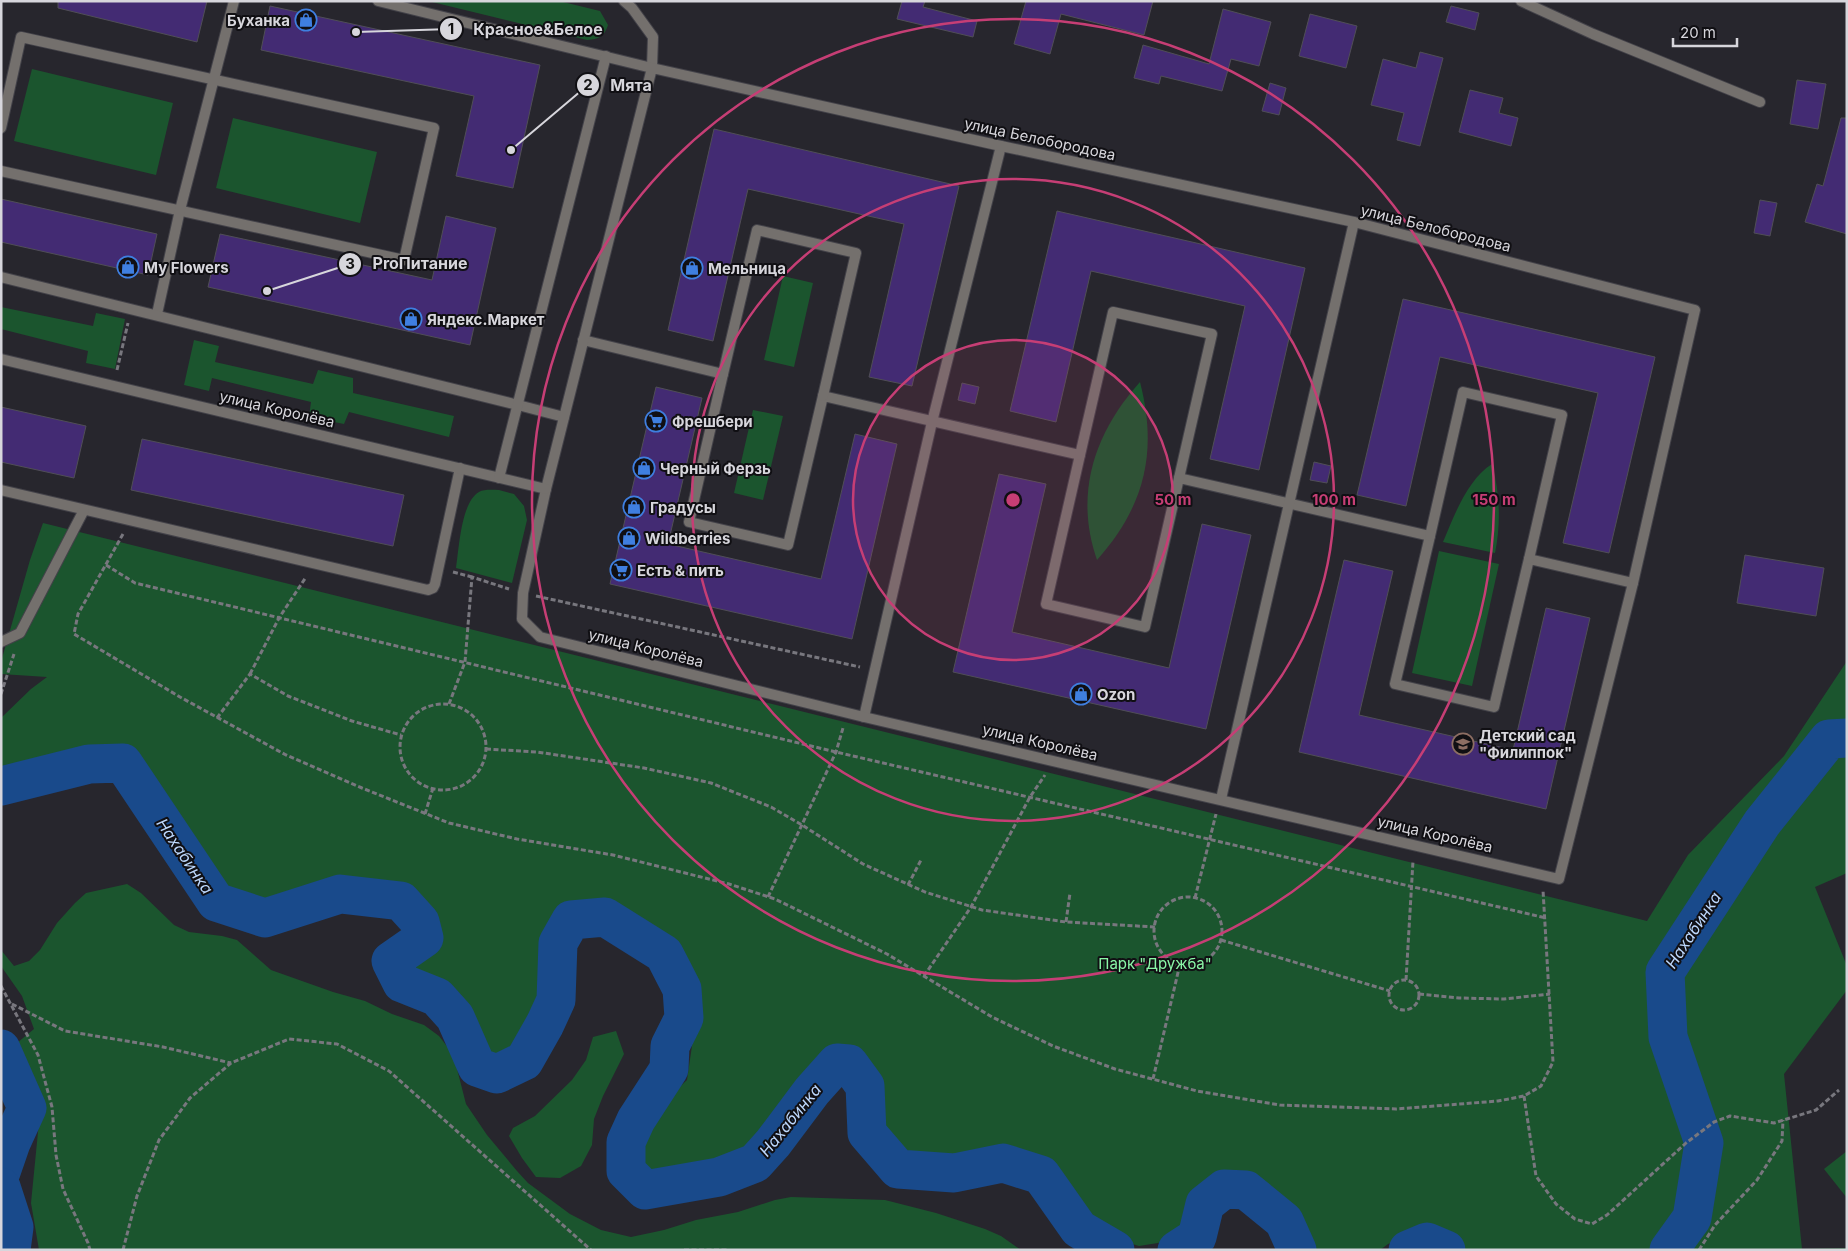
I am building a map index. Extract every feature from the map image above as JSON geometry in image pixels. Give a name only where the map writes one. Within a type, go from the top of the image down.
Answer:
[{"type":"street","points":[[157,314],[180,210],[234,1]]},
{"type":"street","name":"улица Белобородова","points":[[378,1],[652,68],[1354,222],[1695,310],[1633,583]]},
{"type":"street","points":[[523,594],[546,489],[652,68],[653,37],[632,8],[624,1]]},
{"type":"street","points":[[1521,1],[1593,34],[1760,102]]},
{"type":"street","points":[[1,128],[22,38],[434,128],[404,260],[1,171]]},
{"type":"street","points":[[499,478],[606,56]]},
{"type":"street","points":[[864,717],[932,422],[1001,146]]},
{"type":"street","points":[[1221,799],[1354,222]]},
{"type":"street","points":[[756,230],[856,253],[822,396],[788,545],[689,522],[756,230]]},
{"type":"street","points":[[1,277],[157,314],[564,417]]},
{"type":"street","points":[[1113,312],[1212,334],[1179,478],[1145,627],[1046,604],[1113,312]]},
{"type":"street","points":[[583,340],[723,374]]},
{"type":"street","name":"улица Королёва","points":[[1,359],[546,489]]},
{"type":"street","points":[[1463,392],[1562,415],[1529,559],[1494,707],[1395,684],[1463,392]]},
{"type":"street","points":[[822,396],[1080,455]]},
{"type":"street","points":[[1,490],[428,590],[433,588],[460,468]]},
{"type":"street","points":[[1179,478],[1430,536]]},
{"type":"street","points":[[1,642],[20,633],[84,510]]},
{"type":"street","points":[[1529,559],[1633,583]]},
{"type":"street","name":"улица Королёва","points":[[523,594],[522,619],[540,637],[847,713],[1559,878],[1633,583]]},
{"type":"path","points":[[113,386],[132,308]]},
{"type":"path","points":[[130,520],[78,614],[74,634],[217,718],[286,755],[449,823],[517,839],[613,855],[729,884],[768,897],[887,954],[992,1017],[1053,1046],[1115,1069],[1197,1091],[1280,1104],[1396,1109],[1498,1101],[1524,1096],[1541,1086],[1553,1062],[1542,874]]},
{"type":"path","points":[[217,718],[250,674],[279,618],[315,564]]},
{"type":"path","points":[[106,565],[135,583],[836,752],[1546,918]]},
{"type":"path","points":[[449,704],[465,662],[472,577],[523,594],[875,670]]},
{"type":"path","points":[[1,694],[8,674]]},
{"type":"path","points":[[250,674],[288,696],[352,721],[401,735]]},
{"type":"path","points":[[449,704],[461,708],[472,715],[480,724],[486,749],[483,761],[477,772],[458,787],[446,790],[422,784],[413,778],[401,758],[400,746],[401,735],[406,724],[414,714],[425,707],[449,704]]},
{"type":"path","points":[[768,897],[836,752],[847,713]]},
{"type":"path","points":[[486,749],[537,752],[644,768],[711,783],[771,807],[863,864],[924,892],[982,910],[1066,922],[1155,927]]},
{"type":"path","points":[[924,976],[971,907],[1030,797],[1055,761]]},
{"type":"path","points":[[425,814],[433,788]]},
{"type":"path","points":[[1195,898],[1221,799]]},
{"type":"path","points":[[1406,980],[1413,844]]},
{"type":"path","points":[[908,884],[921,860]]},
{"type":"path","points":[[1066,922],[1070,893]]},
{"type":"path","points":[[1195,898],[1214,908],[1220,918],[1222,928],[1221,940],[1217,949],[1201,963],[1191,965],[1180,964],[1163,954],[1155,937],[1155,927],[1158,916],[1164,907],[1173,901],[1195,898]]},
{"type":"path","points":[[1221,940],[1390,991]]},
{"type":"path","points":[[1154,1079],[1180,964]]},
{"type":"path","points":[[1406,980],[1415,984],[1419,994],[1418,1001],[1413,1007],[1399,1009],[1390,998],[1390,991],[1393,985],[1399,981],[1406,980]]},
{"type":"path","points":[[1,986],[38,1055],[52,1107],[56,1155],[63,1189],[90,1250]]},
{"type":"path","points":[[1419,994],[1459,998],[1504,999],[1550,994]]},
{"type":"path","points":[[11,1004],[65,1031],[163,1047],[231,1062]]},
{"type":"path","points":[[123,1250],[136,1196],[159,1140],[190,1098],[231,1062],[289,1040],[338,1044],[389,1071],[590,1250]]},
{"type":"path","points":[[1524,1096],[1536,1176],[1556,1204],[1575,1218],[1592,1224],[1607,1215],[1686,1143],[1714,1122],[1730,1116],[1774,1123],[1816,1110],[1839,1090]]},
{"type":"path","points":[[1699,1250],[1715,1224],[1757,1180],[1782,1141],[1783,1120]]},
{"type":"path","points":[[684,1250],[727,1250]]},
{"type":"green space","points":[[428,1],[559,1],[600,11],[608,25],[600,37],[587,40]]},
{"type":"green space","points":[[32,69],[173,103],[156,175],[14,141]]},
{"type":"green space","points":[[233,118],[377,152],[360,223],[216,188]]},
{"type":"green space","points":[[783,276],[813,283],[794,367],[764,360]]},
{"type":"green space","points":[[1,307],[93,326],[96,313],[125,319],[115,369],[86,363],[88,351],[1,329]]},
{"type":"green space","points":[[194,340],[219,346],[215,362],[313,384],[318,370],[353,378],[353,393],[454,416],[449,437],[349,412],[344,424],[309,417],[311,402],[212,378],[209,391],[184,385]]},
{"type":"green space","points":[[1140,382],[1148,432],[1147,455],[1143,477],[1126,519],[1113,540],[1097,560],[1090,535],[1088,512],[1088,488],[1093,465],[1100,443],[1111,422]]},
{"type":"green space","points":[[753,410],[783,416],[763,500],[734,493]]},
{"type":"green space","points":[[1492,464],[1499,508],[1495,553],[1443,542],[1468,489],[1475,479]]},
{"type":"green space","points":[[499,490],[514,494],[524,506],[527,520],[512,583],[456,568],[462,527],[468,505],[479,492]]},
{"type":"green space","name":"Парк \"Дружба\"","points":[[43,523],[1647,921],[1688,855],[1784,756],[1847,661],[1847,873],[1815,887],[1847,966],[1847,990],[1784,1074],[1802,1249],[1847,1248],[1847,1250],[1439,1250],[1449,1243],[1441,1234],[1412,1234],[1388,1244],[1380,1250],[1310,1250],[1288,1209],[1282,1202],[1268,1191],[1234,1177],[1212,1188],[1196,1206],[1186,1229],[1164,1242],[1139,1246],[1115,1239],[1077,1208],[1046,1170],[1024,1159],[1000,1154],[975,1155],[951,1165],[927,1164],[903,1156],[885,1137],[878,1114],[856,1063],[833,1056],[795,1087],[750,1154],[728,1164],[702,1170],[678,1171],[654,1179],[634,1163],[641,1139],[669,1097],[687,1080],[694,1032],[692,1007],[680,984],[646,936],[566,916],[548,933],[545,956],[548,1006],[525,1051],[507,1067],[483,1059],[471,1038],[453,993],[427,987],[407,969],[421,950],[428,926],[420,903],[398,892],[347,886],[325,895],[274,901],[248,899],[227,886],[207,870],[178,829],[141,788],[131,766],[109,757],[97,756],[69,764],[54,770],[1,799],[1,718],[31,689],[47,677],[1,674],[1,662],[30,560]]},
{"type":"green space","points":[[1439,551],[1499,564],[1472,686],[1412,673]]},
{"type":"green space","points":[[127,884],[141,893],[174,925],[189,932],[237,940],[271,970],[365,1001],[392,1014],[424,1025],[439,1036],[449,1049],[455,1061],[466,1104],[487,1135],[517,1171],[528,1183],[570,1214],[601,1230],[631,1237],[664,1230],[696,1220],[738,1212],[791,1197],[885,1200],[936,1213],[985,1229],[1001,1236],[1021,1250],[39,1250],[31,1203],[39,1122],[36,1082],[21,1056],[17,1043],[34,1029],[22,996],[1,966],[1,950],[14,966],[29,961],[40,950],[57,923],[86,893]]},
{"type":"green space","points":[[616,1031],[624,1054],[594,1119],[592,1145],[581,1166],[560,1178],[536,1177],[509,1136],[513,1128],[535,1116],[572,1080],[586,1060],[593,1037]]},
{"type":"green space","points":[[1847,1151],[1847,1198],[1824,1169]]},
{"type":"building","points":[[58,1],[207,1],[197,42],[58,8]]},
{"type":"building","points":[[902,1],[925,1],[923,7],[977,21],[973,37],[897,19]]},
{"type":"building","points":[[1026,1],[1153,1],[1144,35],[1061,14],[1050,54],[1014,44]]},
{"type":"building","points":[[270,6],[540,65],[513,188],[456,176],[474,96],[261,50]]},
{"type":"building","points":[[1451,6],[1479,13],[1475,30],[1446,22]]},
{"type":"building","points":[[1223,9],[1271,22],[1259,66],[1231,59],[1222,91],[1161,76],[1159,84],[1134,78],[1143,45],[1209,64]]},
{"type":"building","points":[[1310,14],[1357,26],[1346,68],[1299,56]]},
{"type":"building","points":[[1420,52],[1443,58],[1420,146],[1397,140],[1404,113],[1371,105],[1383,59],[1416,68]]},
{"type":"building","points":[[1797,80],[1826,84],[1818,129],[1790,124]]},
{"type":"building","points":[[1270,83],[1286,88],[1279,115],[1262,111]]},
{"type":"building","points":[[1470,90],[1503,98],[1499,113],[1518,118],[1511,146],[1459,132]]},
{"type":"building","points":[[1841,118],[1847,118],[1847,234],[1805,222],[1817,184],[1823,186]]},
{"type":"building","points":[[714,129],[959,186],[912,386],[869,377],[904,224],[748,189],[713,341],[668,330]]},
{"type":"building","points":[[1,199],[157,234],[148,275],[1,242]]},
{"type":"building","points":[[1760,200],[1777,203],[1770,236],[1754,233]]},
{"type":"building","points":[[1057,211],[1305,268],[1259,470],[1210,459],[1245,306],[1091,271],[1056,422],[1010,411]]},
{"type":"building","points":[[446,216],[496,228],[470,345],[208,287],[220,234],[432,280]]},
{"type":"building","points":[[1403,299],[1655,357],[1609,553],[1563,543],[1598,393],[1440,357],[1406,506],[1357,495]]},
{"type":"building","points":[[962,383],[979,387],[975,404],[958,400]]},
{"type":"building","points":[[656,387],[702,398],[668,544],[821,579],[855,434],[897,444],[852,639],[610,584]]},
{"type":"building","points":[[1,407],[86,426],[74,478],[1,462]]},
{"type":"building","points":[[142,439],[404,495],[393,546],[131,490]]},
{"type":"building","points":[[1314,462],[1331,466],[1327,483],[1310,480]]},
{"type":"building","points":[[999,474],[1046,484],[1012,632],[1169,668],[1202,524],[1251,535],[1206,729],[953,672]]},
{"type":"building","points":[[1745,555],[1824,568],[1816,616],[1737,603]]},
{"type":"building","points":[[1344,560],[1393,571],[1359,715],[1513,750],[1546,608],[1590,618],[1546,809],[1299,752]]},
{"type":"waterway","name":"Нахабинка","points":[[1669,1250],[1692,1218],[1704,1143],[1668,1037],[1665,972],[1762,823],[1829,739],[1847,738]]},
{"type":"waterway","name":"Нахабинка","points":[[1,786],[89,764],[123,763],[216,902],[265,918],[340,894],[401,901],[420,922],[424,938],[391,961],[402,983],[437,997],[455,1017],[477,1067],[497,1074],[524,1061],[545,1024],[556,1000],[558,943],[571,920],[605,917],[664,954],[682,989],[684,1018],[670,1046],[669,1069],[636,1120],[626,1142],[626,1171],[645,1190],[719,1177],[755,1163],[773,1143],[812,1091],[837,1063],[849,1064],[865,1086],[867,1133],[898,1169],[954,1173],[1003,1163],[1041,1175],[1079,1229],[1115,1250]]},
{"type":"waterway","name":"Нахабинка","points":[[1,1049],[27,1108],[11,1143],[1,1172]]},
{"type":"waterway","name":"Нахабинка","points":[[1,1187],[14,1227],[11,1250]]},
{"type":"waterway","name":"Нахабинка","points":[[1177,1250],[1197,1237],[1205,1204],[1224,1189],[1246,1190],[1284,1221],[1297,1250]]},
{"type":"waterway","name":"Нахабинка","points":[[1408,1250],[1427,1242],[1446,1250]]},
{"type":"place","name":"Буханка","points":[[306,20]]},
{"type":"place","name":"Красное&Белое","points":[[356,32]]},
{"type":"place","name":"Мята","points":[[511,150]]},
{"type":"place","name":"My Flowers","points":[[128,267]]},
{"type":"place","name":"Мельница","points":[[692,268]]},
{"type":"place","name":"ProПитание","points":[[267,291]]},
{"type":"place","name":"Яндекс.Маркет","points":[[411,319]]},
{"type":"place","name":"Фрешбери","points":[[656,421]]},
{"type":"place","name":"Черный Ферзь","points":[[644,468]]},
{"type":"place","name":"Градусы","points":[[634,507]]},
{"type":"place","name":"Wildberries","points":[[629,538]]},
{"type":"place","name":"Есть & пить","points":[[621,570]]},
{"type":"place","name":"Ozon","points":[[1081,694]]},
{"type":"place","name":"Детский сад \"Филиппок\"","points":[[1463,744]]}]
